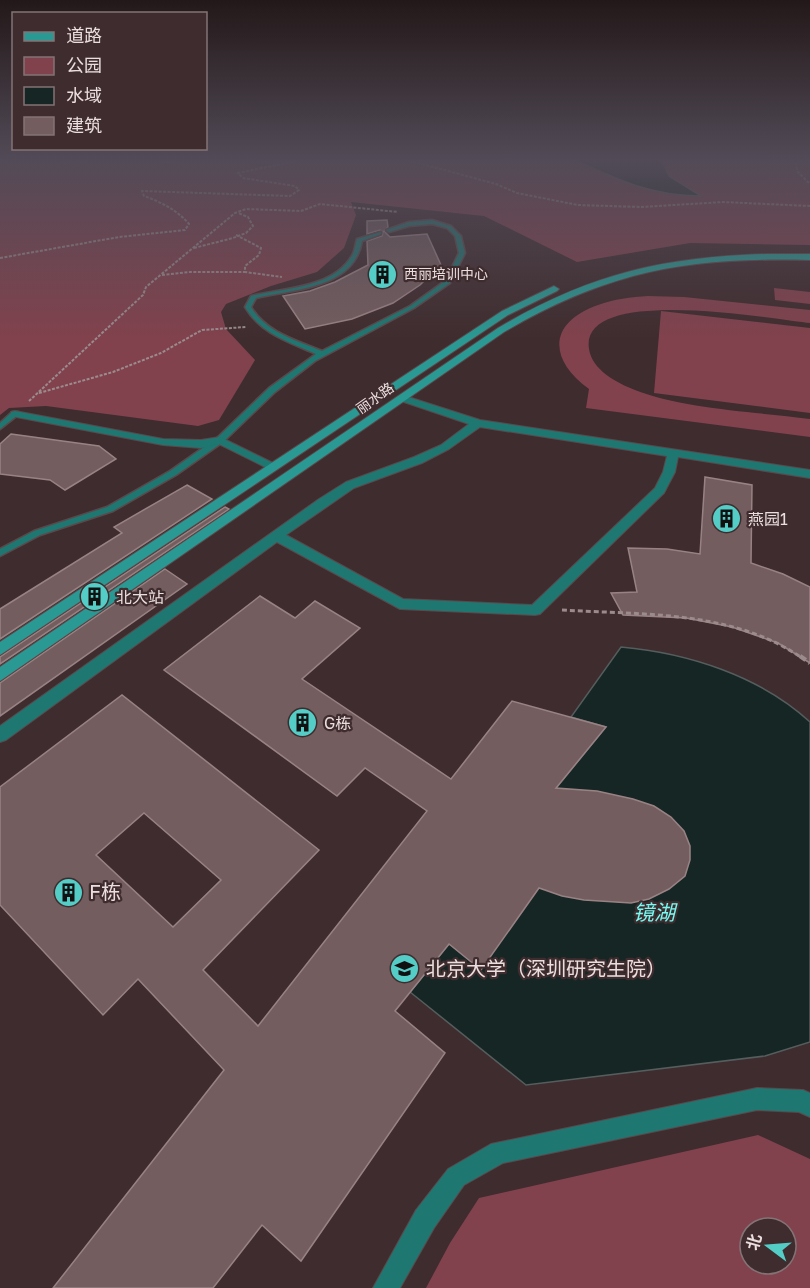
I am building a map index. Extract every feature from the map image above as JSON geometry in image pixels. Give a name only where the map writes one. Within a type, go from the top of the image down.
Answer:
[{"type":"main road","name":"丽水路","points":[[0,649],[273,465],[505,313],[574,280],[624,265],[677,255],[751,249],[810,251]]},
{"type":"main road","name":"丽水路","points":[[0,675],[518,319],[559,297],[603,279],[643,269],[702,260],[758,256],[810,257]]},
{"type":"street","points":[[402,398],[478,423],[810,474]]},
{"type":"street","points":[[15,414],[162,442],[201,444],[220,440],[273,465]]},
{"type":"street","points":[[0,735],[350,485],[418,460],[445,447],[478,423]]},
{"type":"street","points":[[277,536],[399,604],[535,610],[660,489],[669,472],[673,453]]},
{"type":"street","points":[[386,1288],[425,1219],[456,1177],[499,1152],[757,1099],[803,1101],[810,1106]]},
{"type":"lane","points":[[0,553],[37,533],[110,509],[173,473],[220,440],[272,390],[322,354],[412,307],[448,282],[462,253],[459,236],[449,227],[432,222],[409,224],[389,230]]},
{"type":"lane","points":[[322,354],[262,325],[253,319],[248,307],[253,297],[312,285],[337,273],[354,258],[359,240],[378,233]]},
{"type":"lane","points":[[0,427],[15,414]]},
{"type":"path","points":[[0,258],[119,237],[185,231],[189,224],[185,218]]},
{"type":"path","points":[[15,414],[143,295],[146,288],[230,218]]},
{"type":"path","points":[[194,248],[246,233],[253,226],[249,218]]},
{"type":"path","points":[[236,235],[261,248],[259,255],[245,266],[245,272]]},
{"type":"path","points":[[160,276],[190,272],[245,272],[276,275],[312,285]]},
{"type":"path","points":[[37,394],[113,372],[161,353],[202,330],[262,325]]},
{"type":"path","points":[[535,610],[663,616],[732,627],[778,643],[810,663]]},
{"type":"green space","points":[[0,218],[355,218],[344,248],[317,272],[271,286],[226,304],[221,312],[226,329],[255,360],[219,420],[198,426],[46,406],[9,408],[0,415]]},
{"type":"green space","points":[[488,218],[810,218],[810,245],[690,243],[577,262]]},
{"type":"green space","points":[[774,288],[810,292],[810,304],[775,300]]},
{"type":"green space","points":[[648,296],[684,297],[810,310],[810,323],[683,310],[646,311],[615,317],[594,329],[589,349],[591,357],[606,375],[635,390],[697,406],[810,419],[810,437],[586,408],[589,389],[566,366],[559,343],[562,332],[569,322],[581,313],[598,305],[610,301]]},
{"type":"green space","points":[[661,311],[810,328],[810,413],[654,393]]},
{"type":"green space","points":[[758,1135],[810,1159],[810,1288],[426,1288],[450,1243],[479,1198]]},
{"type":"water","name":"镜湖","points":[[621,647],[672,655],[722,670],[769,692],[810,722],[810,1042],[765,1056],[526,1085],[410,992],[449,944],[438,933],[606,727],[571,717]]},
{"type":"building","name":"西丽培训中心","points":[[387,220],[388,227],[384,231],[390,237],[427,234],[441,265],[420,285],[393,303],[352,319],[305,329],[283,296],[310,291],[335,282],[368,265],[367,241],[382,236],[383,232],[380,230],[367,234],[367,221]]},
{"type":"building","points":[[11,434],[99,446],[116,459],[65,490],[50,480],[0,474],[0,444]]},
{"type":"building","points":[[705,477],[752,485],[751,563],[783,574],[810,587],[810,663],[778,643],[732,627],[686,618],[623,615],[611,593],[637,592],[628,548],[667,549],[700,554]]},
{"type":"building","points":[[187,485],[212,499],[0,639],[0,609],[122,533],[114,527]]},
{"type":"building","points":[[225,507],[229,509],[0,664],[0,657]]},
{"type":"building","points":[[165,569],[187,584],[0,716],[0,683]]},
{"type":"building","points":[[260,596],[295,618],[315,601],[360,628],[302,679],[451,779],[512,701],[606,727],[556,788],[597,791],[654,806],[671,817],[684,831],[690,846],[690,860],[685,876],[669,889],[649,899],[631,903],[584,900],[562,896],[539,888],[481,970],[449,944],[395,1011],[445,1053],[301,1261],[262,1225],[213,1288],[53,1288],[224,1070],[138,979],[103,1015],[0,905],[0,787],[122,695],[319,850],[203,970],[258,1026],[427,811],[365,768],[337,796],[164,670]],"holes":[[[144,813],[221,880],[173,927],[96,855]]]},
{"type":"place","name":"西丽培训中心","points":[[383,274]]},
{"type":"place","name":"燕园1","points":[[727,519]]},
{"type":"place","name":"北大站","points":[[95,597]]},
{"type":"place","name":"G栋","points":[[303,723]]},
{"type":"place","name":"F栋","points":[[68,892]]},
{"type":"place","name":"北京大学（深圳研究生院）","points":[[405,969]]}]
